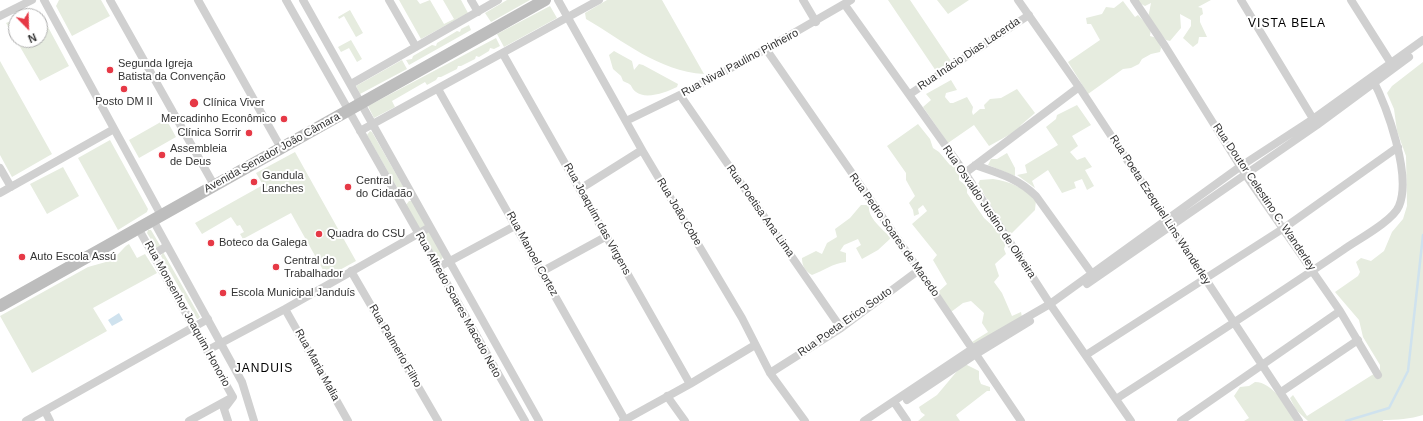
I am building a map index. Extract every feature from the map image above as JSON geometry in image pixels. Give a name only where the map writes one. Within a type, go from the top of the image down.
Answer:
[{"type":"main road","name":"Avenida Senador João Câmara","points":[[0,306],[545,0]]},
{"type":"street","points":[[0,16],[32,0]]},
{"type":"street","name":"Rua Monsenhor Joaquim Honorio","points":[[44,0],[114,129],[157,217],[167,246],[242,382],[254,421]]},
{"type":"street","points":[[110,0],[214,185]]},
{"type":"street","points":[[198,0],[281,148]]},
{"type":"street","name":"Rua Alfredo Soares Macedo Neto","points":[[286,0],[524,421]]},
{"type":"street","name":"Rua Alfredo Soares Macedo Neto","points":[[303,0],[374,124],[539,421]]},
{"type":"street","points":[[389,0],[416,47]]},
{"type":"street","points":[[471,0],[478,12]]},
{"type":"street","points":[[351,84],[498,0]]},
{"type":"street","name":"Rua João Cobe","points":[[558,0],[642,150],[742,318],[770,373],[805,421]]},
{"type":"street","points":[[360,131],[504,54],[599,0]]},
{"type":"street","points":[[803,0],[816,22]]},
{"type":"street","name":"Rua Poeta Ezequiel Lins Wanderley","points":[[1018,0],[1079,86],[1170,223],[1233,323],[1281,392],[1299,421]]},
{"type":"street","name":"Rua Doutor Celestino C. Wanderley","points":[[1134,0],[1165,46],[1245,174],[1284,228],[1340,311],[1378,375]]},
{"type":"street","points":[[1242,0],[1315,122]]},
{"type":"street","points":[[1351,0],[1393,66]]},
{"type":"street","name":"Rua Nival Paulino Pinheiro","points":[[626,121],[680,95],[766,50],[848,2]]},
{"type":"street","name":"Rua Osvaldo Justino de Oliveira","points":[[848,2],[965,173],[1052,306],[1131,421]]},
{"type":"street","name":"Rua Inácio Dias Lacerda","points":[[910,94],[1029,14]]},
{"type":"street","points":[[1393,66],[1423,40]]},
{"type":"street","points":[[874,421],[896,404],[974,351],[1052,306],[1170,223],[1245,174],[1373,80],[1423,47]]},
{"type":"street","name":"Rua Pedro Soares de Macedo","points":[[766,50],[919,270],[1021,421]]},
{"type":"street","name":"Rua Joaquim das Virgens","points":[[504,54],[690,384]]},
{"type":"street","points":[[331,80],[345,73]]},
{"type":"street","points":[[1116,399],[1313,271],[1384,222],[1398,209],[1401,199],[1402,183],[1398,147],[1373,80]]},
{"type":"street","points":[[965,173],[1079,86]]},
{"type":"street","name":"Rua Manoel Cortez","points":[[438,89],[624,420]]},
{"type":"street","name":"Rua Poetisa Ana Lima","points":[[680,95],[841,328]]},
{"type":"street","points":[[1170,223],[1241,166],[1315,122]]},
{"type":"street","points":[[0,193],[114,129]]},
{"type":"street","points":[[1086,355],[1284,228],[1398,147]]},
{"type":"street","points":[[580,189],[642,150]]},
{"type":"street","points":[[975,166],[1016,180],[1026,186],[1036,196],[1093,276]]},
{"type":"street","points":[[0,168],[11,187]]},
{"type":"street","points":[[398,198],[411,191]]},
{"type":"street","points":[[437,268],[516,226]]},
{"type":"street","points":[[208,350],[286,309],[430,227]]},
{"type":"street","name":"Rua Monsenhor Joaquim Honorio","points":[[138,228],[195,326],[233,397],[224,409],[228,421]]},
{"type":"street","points":[[541,272],[607,236]]},
{"type":"street","points":[[154,254],[167,246]]},
{"type":"street","name":"Rua Poeta Erico Souto","points":[[770,373],[841,328],[919,270]]},
{"type":"street","name":"Rua Palmerio Filho","points":[[351,271],[438,421]]},
{"type":"street","name":"Rua Maria Malia","points":[[286,309],[348,421]]},
{"type":"street","points":[[1181,421],[1340,311]]},
{"type":"street","points":[[26,421],[45,412],[208,319]]},
{"type":"street","points":[[481,345],[493,338]]},
{"type":"street","points":[[1281,392],[1358,340]]},
{"type":"street","points":[[624,420],[690,384],[755,344]]},
{"type":"street","points":[[667,396],[685,421]]},
{"type":"street","points":[[189,421],[233,397]]},
{"type":"street","points":[[864,421],[896,404]]},
{"type":"street","points":[[896,404],[907,421]]},
{"type":"street","points":[[45,412],[50,421]]},
{"type":"shaded area","points":[[59,0],[101,0],[110,16],[72,36],[56,6]]},
{"type":"shaded area","points":[[399,0],[417,0],[420,4],[430,0],[444,24],[454,19],[443,0],[461,0],[468,13],[421,39]]},
{"type":"shaded area","points":[[507,0],[530,0],[491,22],[485,13]]},
{"type":"shaded area","points":[[607,0],[662,0],[704,74],[687,72],[656,61],[642,54],[586,19],[585,13]]},
{"type":"shaded area","points":[[888,0],[910,0],[951,61],[936,71]]},
{"type":"shaded area","points":[[937,0],[969,0],[948,14]]},
{"type":"shaded area","points":[[1138,0],[1211,0],[1198,7],[1202,8],[1203,14],[1200,16],[1200,22],[1207,37],[1199,37],[1198,43],[1193,47],[1183,38],[1191,26],[1191,20],[1180,14],[1181,28],[1170,41],[1166,40],[1148,18],[1151,3],[1145,6]]},
{"type":"shaded area","points":[[1123,1],[1135,17],[1138,15],[1151,29],[1150,36],[1157,38],[1161,48],[1160,52],[1151,54],[1142,59],[1139,64],[1131,68],[1123,69],[1088,94],[1068,62],[1100,40],[1091,24],[1087,24],[1086,18],[1102,14],[1106,7],[1114,8]]},
{"type":"shaded area","points":[[550,6],[557,18],[504,47],[497,34]]},
{"type":"shaded area","points":[[350,10],[363,33],[356,37],[344,16],[339,19],[338,17]]},
{"type":"shaded area","points":[[469,25],[471,30],[409,65],[406,60],[412,59],[413,56],[432,45],[436,46],[437,43],[457,31],[460,32],[461,29]]},
{"type":"shaded area","points":[[48,27],[69,66],[40,81],[21,48],[48,48]]},
{"type":"shaded area","points":[[496,38],[500,46],[494,49],[490,48],[489,51],[479,57],[476,56],[475,59],[458,66],[457,69],[438,77],[436,80],[427,85],[425,82],[392,101],[395,107],[374,118],[368,106]]},
{"type":"shaded area","points":[[351,40],[362,59],[357,62],[349,48],[341,52],[338,47]]},
{"type":"shaded area","points":[[614,51],[632,61],[634,70],[639,64],[643,65],[678,84],[677,87],[662,93],[651,95],[636,92],[631,85],[623,81],[621,76],[613,69],[609,55]]},
{"type":"shaded area","points":[[402,60],[407,69],[360,94],[356,86]]},
{"type":"shaded area","points":[[0,61],[52,154],[12,177],[0,155]]},
{"type":"shaded area","points":[[1423,62],[1423,415],[1383,421],[1308,421],[1296,410],[1290,398],[1293,395],[1307,416],[1380,370],[1380,365],[1363,337],[1359,320],[1335,292],[1358,276],[1360,272],[1356,262],[1361,258],[1371,261],[1384,251],[1392,232],[1403,219],[1407,206],[1406,156],[1397,131],[1394,109],[1387,93],[1392,86]]},
{"type":"shaded area","points":[[951,80],[957,90],[946,93],[945,97],[950,103],[953,103],[967,97],[973,107],[973,115],[980,109],[985,109],[984,105],[990,99],[1001,98],[1017,89],[1035,113],[1021,125],[1018,130],[989,146],[974,125],[948,143],[923,107],[931,100],[926,94]]},
{"type":"shaded area","points":[[1077,105],[1091,125],[1072,136],[1078,146],[1070,152],[1077,160],[1085,157],[1092,167],[1085,170],[1094,186],[1087,190],[1082,179],[1074,182],[1076,188],[1062,193],[1048,170],[1032,181],[1035,188],[1017,175],[1027,173],[1025,165],[1058,145],[1046,127],[1056,119],[1057,115]]},
{"type":"shaded area","points":[[166,119],[176,137],[139,158],[129,140]]},
{"type":"shaded area","points":[[918,124],[930,139],[933,148],[939,152],[950,165],[959,169],[959,180],[965,185],[967,193],[984,218],[1007,239],[1004,249],[1006,254],[995,264],[999,276],[994,282],[1002,293],[1012,316],[1021,312],[1022,317],[976,350],[972,342],[988,332],[982,323],[984,313],[971,301],[963,303],[951,312],[937,293],[947,284],[933,260],[937,255],[912,224],[927,211],[923,205],[918,209],[919,214],[914,216],[913,210],[909,203],[915,196],[906,180],[906,173],[887,146]]},
{"type":"shaded area","points":[[370,131],[372,132],[404,188],[402,191],[399,191],[367,135]]},
{"type":"shaded area","points":[[110,140],[148,209],[147,212],[118,230],[78,158]]},
{"type":"shaded area","points":[[295,152],[356,261],[327,277],[291,213],[243,239],[240,234],[244,232],[240,225],[237,226],[231,217],[202,234],[195,223],[263,185],[256,173]]},
{"type":"shaded area","points":[[1007,153],[1015,168],[1015,176],[988,165],[991,159],[997,159]]},
{"type":"shaded area","points":[[63,167],[79,196],[47,214],[30,184]]},
{"type":"shaded area","points":[[993,179],[1005,181],[1016,186],[1036,200],[1035,210],[1011,234],[1011,239],[978,184],[980,180]]},
{"type":"shaded area","points":[[409,201],[412,201],[443,257],[441,260],[438,260],[406,205]]},
{"type":"shaded area","points":[[861,205],[869,205],[870,214],[873,219],[891,238],[878,250],[862,259],[856,248],[861,245],[858,239],[844,245],[840,251],[846,253],[846,262],[832,265],[812,275],[804,268],[802,258],[816,251],[822,254],[827,243],[837,237],[835,229],[850,218]]},
{"type":"shaded area","points":[[148,230],[151,230],[161,247],[157,249],[147,233]]},
{"type":"shaded area","points":[[129,244],[137,258],[145,254],[157,273],[93,308],[107,331],[32,373],[0,316],[88,267],[113,260],[114,257]]},
{"type":"shaded area","points":[[163,252],[200,317],[198,319],[161,256]]},
{"type":"shaded area","points":[[965,364],[979,371],[979,379],[981,384],[990,387],[990,391],[987,391],[956,415],[960,421],[918,421],[925,415],[921,412],[919,407],[937,395]]},
{"type":"shaded area","points":[[1255,382],[1268,386],[1279,396],[1295,421],[1244,421],[1249,418],[1234,396],[1240,387],[1249,386]]},
{"type":"water","points":[[119,313],[123,320],[112,326],[108,320]]},
{"type":"waterway","points":[[1346,421],[1389,408],[1408,371],[1423,235]]},
{"type":"place","name":"Segunda Igreja Batista da Convenção","points":[[110,70]]},
{"type":"place","name":"Posto DM II","points":[[124,89]]},
{"type":"place","name":"Clínica Viver","points":[[194,103]]},
{"type":"place","name":"Mercadinho Econômico","points":[[284,119]]},
{"type":"place","name":"Clínica Sorrir","points":[[249,133]]},
{"type":"place","name":"Assembleia de Deus","points":[[162,155]]},
{"type":"place","name":"Gandula Lanches","points":[[254,182]]},
{"type":"place","name":"Central do Cidadão","points":[[348,187]]},
{"type":"place","name":"Quadra do CSU","points":[[319,234]]},
{"type":"place","name":"Boteco da Galega","points":[[211,243]]},
{"type":"place","name":"Auto Escola Assú","points":[[22,257]]},
{"type":"place","name":"Central do Trabalhador","points":[[276,267]]},
{"type":"place","name":"Escola Municipal Janduís","points":[[223,293]]},
{"type":"district","name":"VISTA BELA","points":[[1287,24]]},
{"type":"district","name":"JANDUIS","points":[[264,369]]}]
